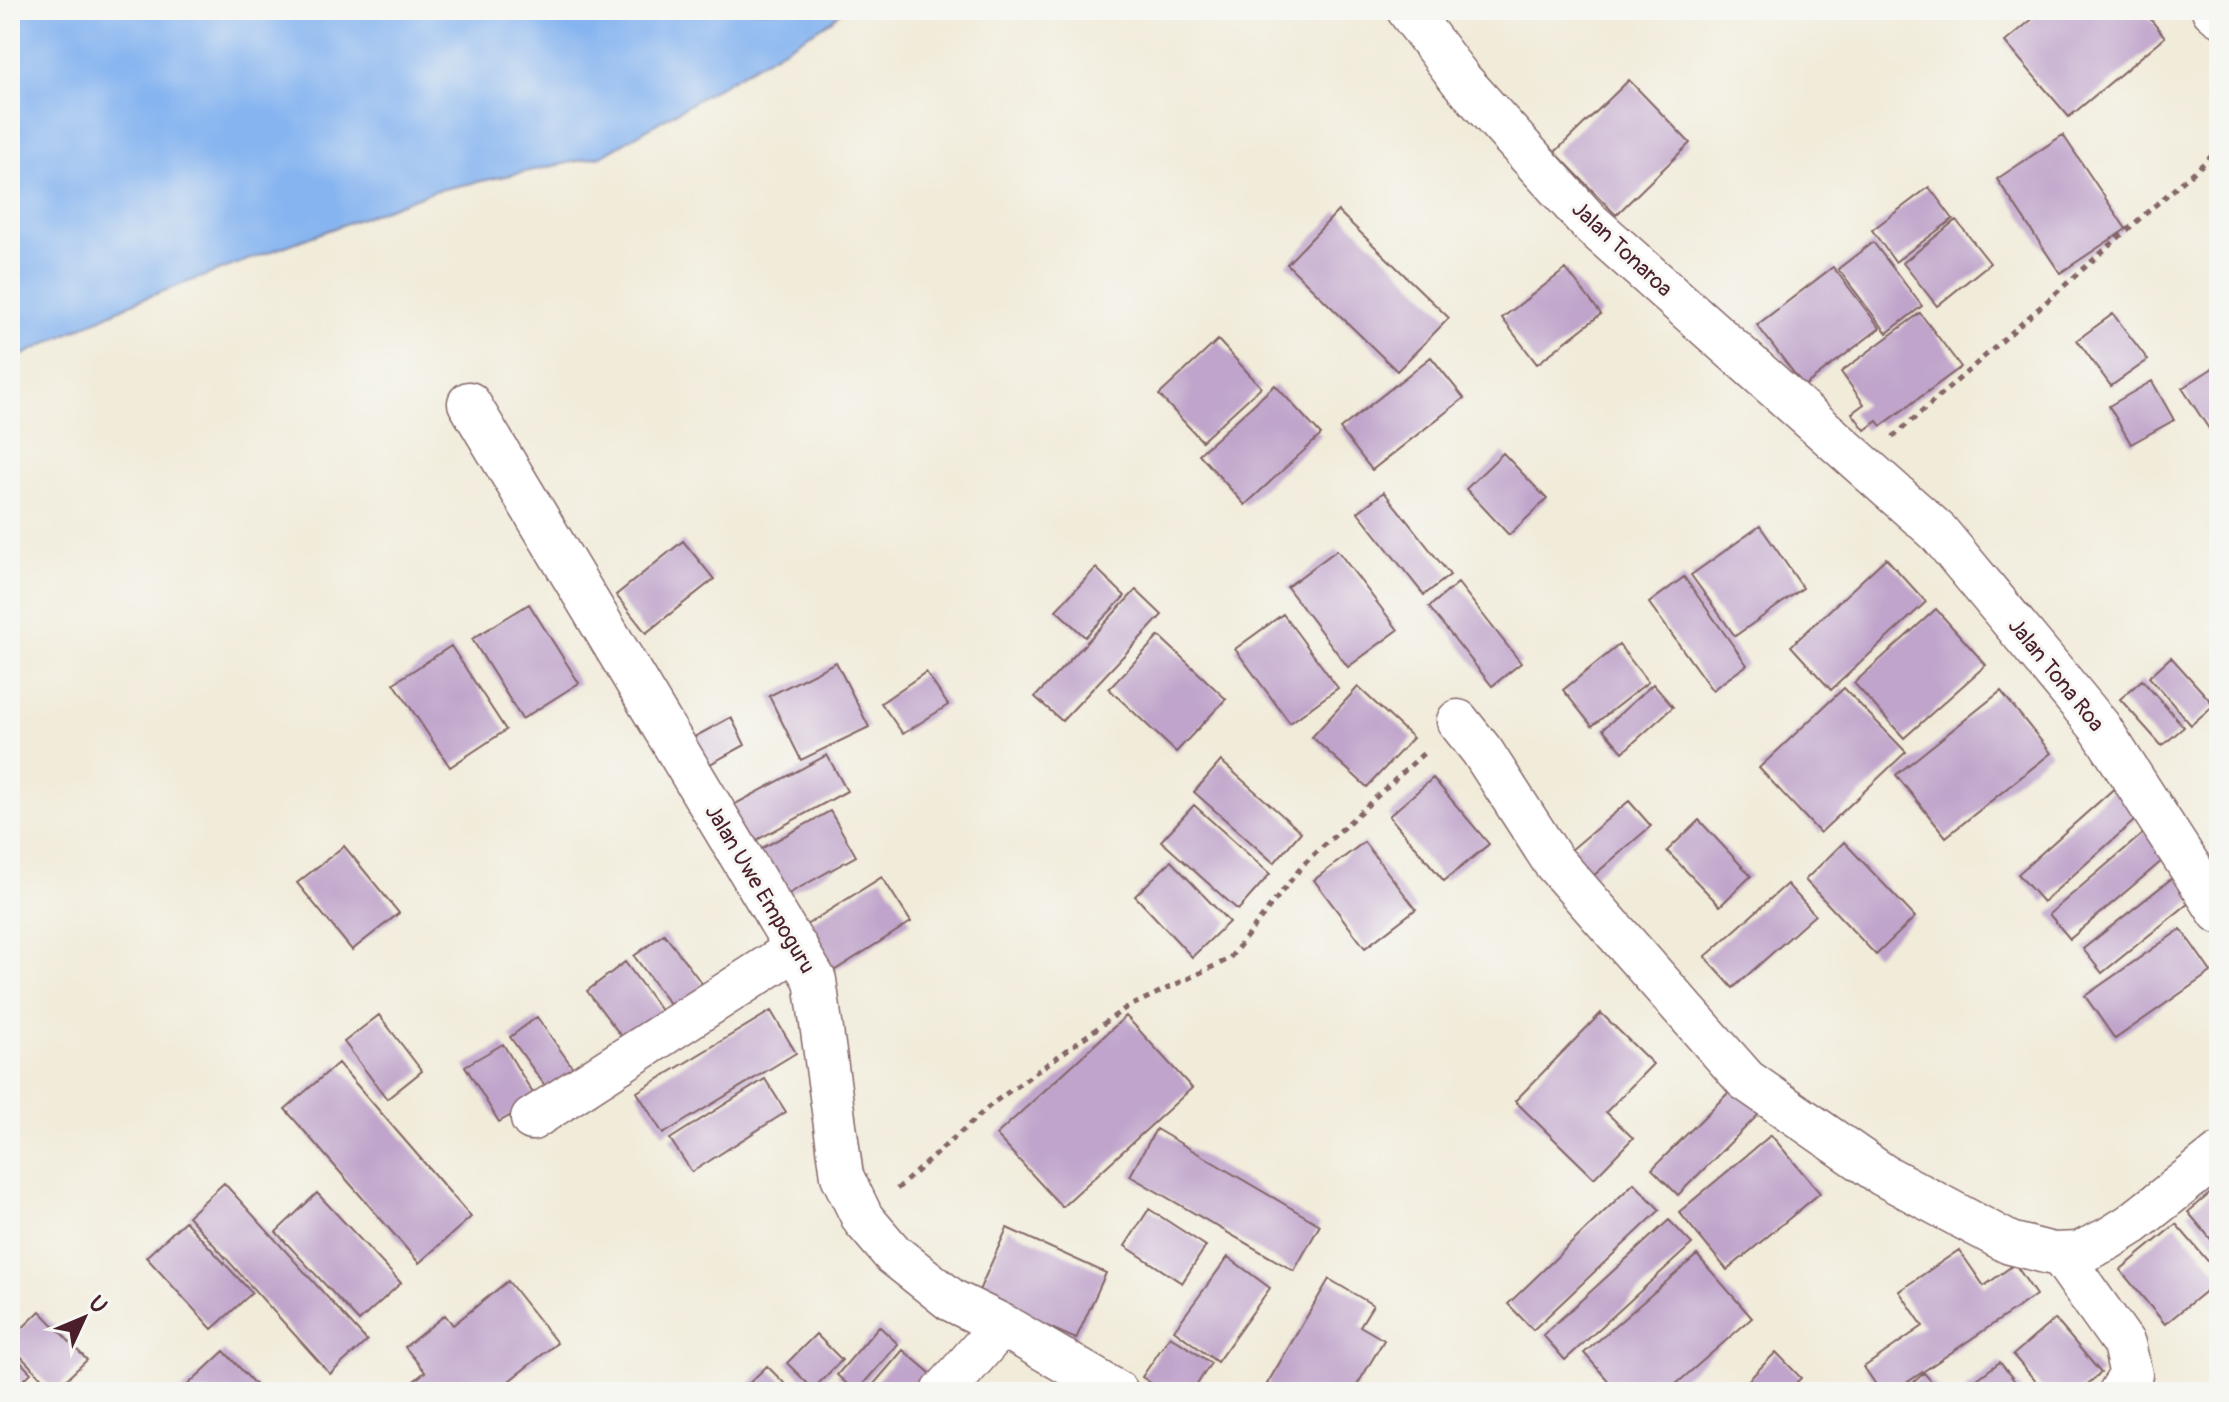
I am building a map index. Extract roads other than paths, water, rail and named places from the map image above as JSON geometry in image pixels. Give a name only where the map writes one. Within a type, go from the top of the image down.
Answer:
[{"type":"street","name":"Jalan Tonaroa","points":[[1408,10],[1461,80],[1589,222],[1861,464]]},
{"type":"street","points":[[2213,10],[2219,15]]},
{"type":"street","name":"Jalan Uwe Empoguru","points":[[469,403],[815,980],[842,1176],[863,1219],[893,1254],[951,1300],[1002,1325],[1117,1392]]},
{"type":"street","name":"Jalan Tona Roa","points":[[1861,464],[1938,532],[2099,726],[2219,912]]},
{"type":"street","points":[[1458,721],[1482,751],[1553,861],[1746,1080],[1883,1175],[2010,1243],[2053,1254],[2079,1253],[2132,1224],[2219,1155]]},
{"type":"street","points":[[532,1119],[797,948]]},
{"type":"street","points":[[2060,1254],[2124,1344],[2131,1375],[2120,1392]]},
{"type":"street","points":[[943,1392],[1002,1325]]},
{"type":"water","points":[[10,10],[843,10],[831,21],[601,156],[434,191],[137,301],[10,361]]}]
